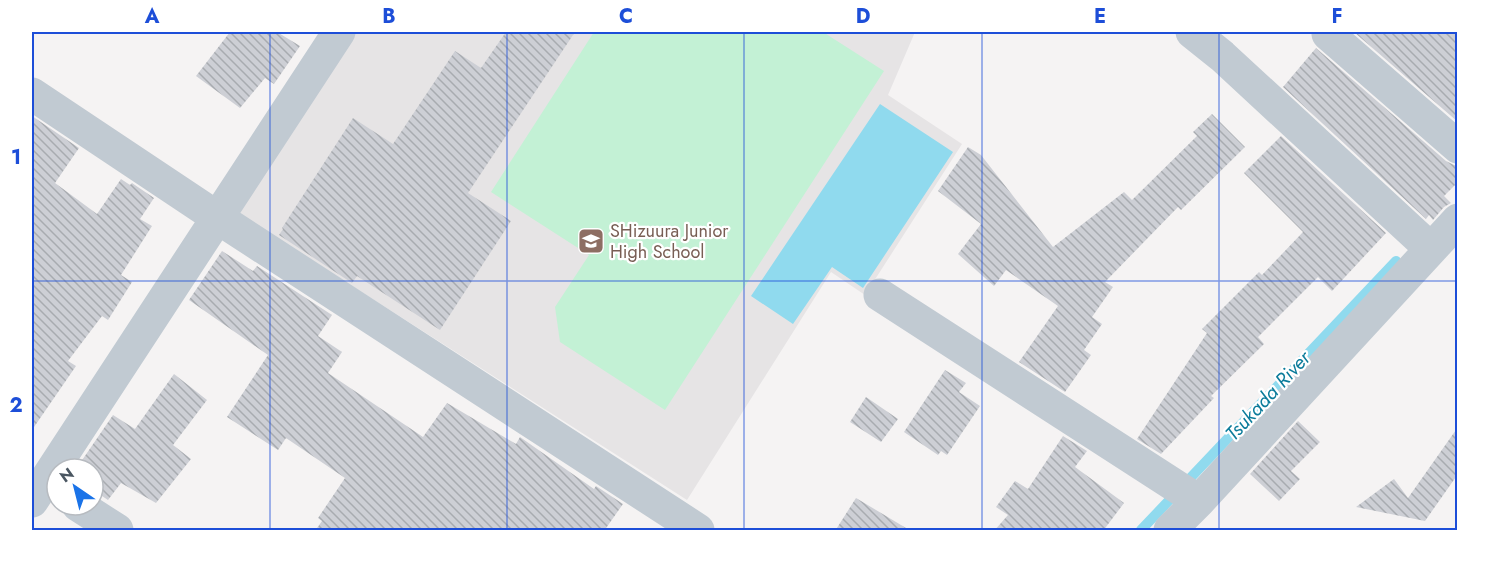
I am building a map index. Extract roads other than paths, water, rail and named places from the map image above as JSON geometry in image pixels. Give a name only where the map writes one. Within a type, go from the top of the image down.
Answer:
[{"type":"street","points":[[41,487],[339,32]]},
{"type":"street","points":[[1192,32],[1222,56],[1431,249]]},
{"type":"street","points":[[1328,34],[1458,147]]},
{"type":"street","points":[[32,94],[698,531]]},
{"type":"street","points":[[1170,531],[1458,220]]},
{"type":"street","points":[[880,295],[1199,501]]},
{"type":"street","points":[[96,517],[117,531]]},
{"type":"water","points":[[880,104],[953,152],[863,288],[832,267],[793,324],[751,296]]},
{"type":"waterway","name":"Tsukada River","points":[[1141,530],[1396,261]]},
{"type":"place","name":"SHizuura Junior High School","points":[[591,241]]}]
